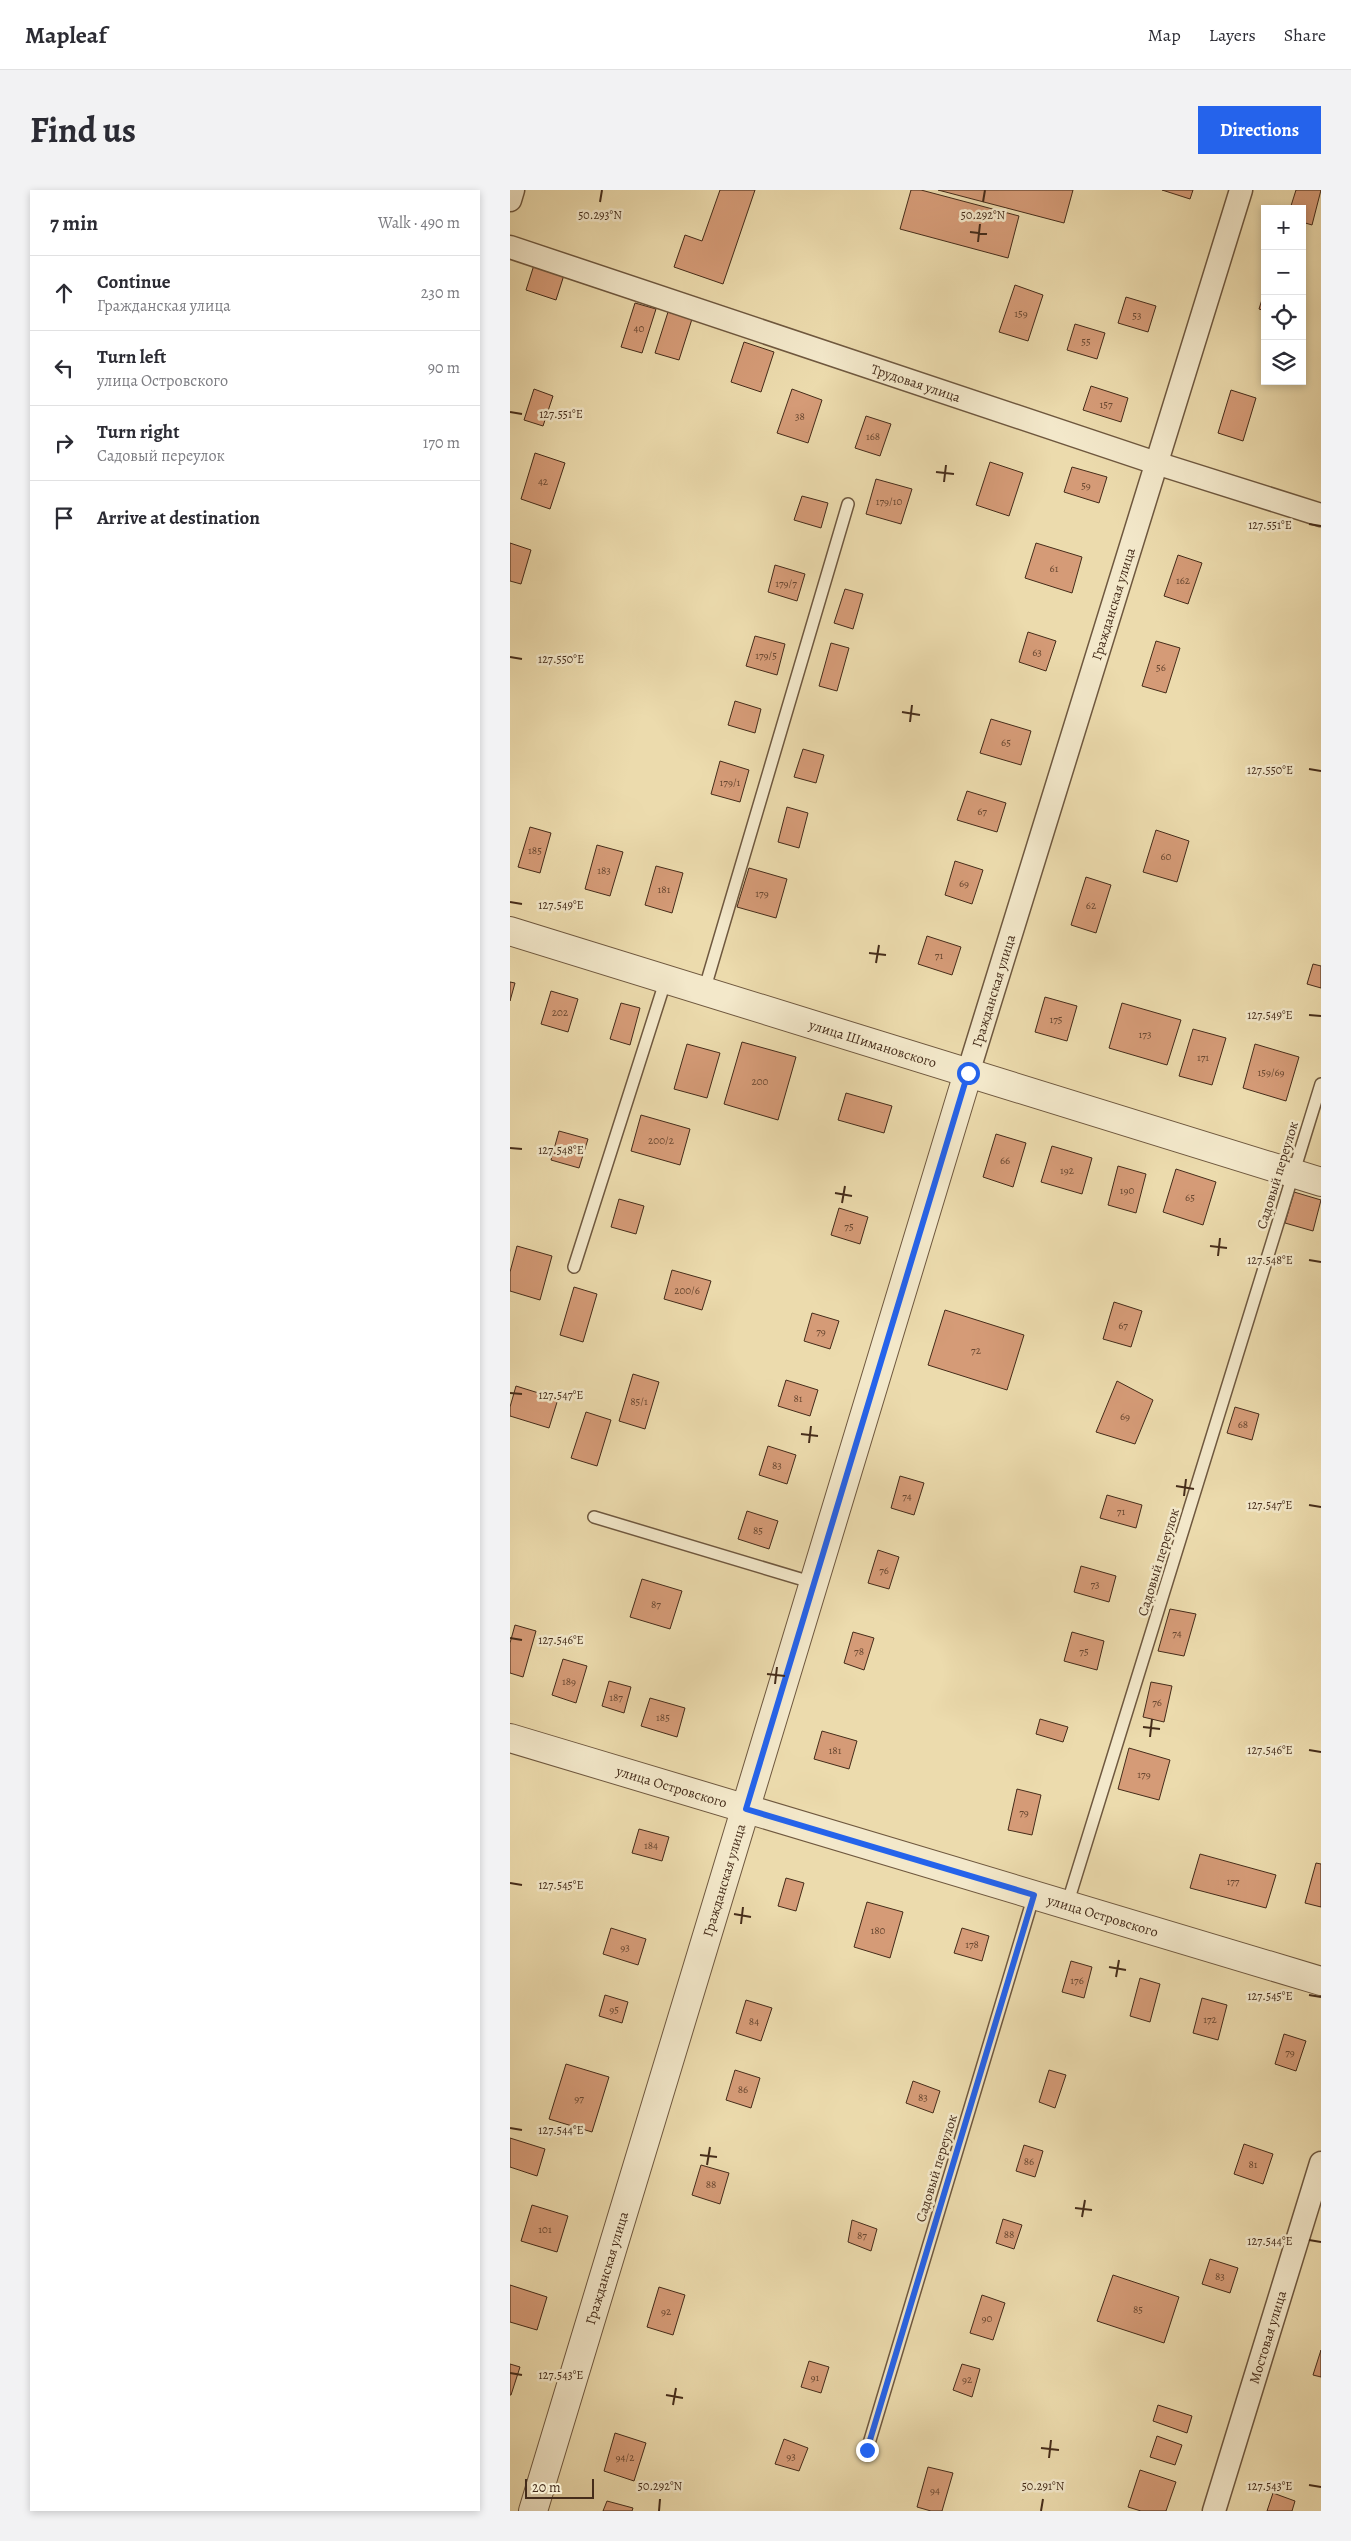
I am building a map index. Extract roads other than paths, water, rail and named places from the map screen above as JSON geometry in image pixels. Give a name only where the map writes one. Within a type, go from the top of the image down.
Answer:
[{"type":"street","points":[[510,200],[513,190]]},
{"type":"street","name":"Гражданская улица","points":[[533,2511],[968,1073],[1241,190]]},
{"type":"street","name":"Трудовая улица","points":[[510,247],[1156,463],[1321,515]]},
{"type":"street","name":"улица Шимановского","points":[[510,931],[1321,1182]]},
{"type":"street","name":"улица Островского","points":[[510,1738],[1321,1981]]},
{"type":"street","name":"Мостовая улица","points":[[1214,2511],[1321,2163]]},
{"type":"lane","points":[[704,992],[848,504]]},
{"type":"lane","points":[[574,1267],[666,979]]},
{"type":"lane","name":"Садовый переулок","points":[[1067,1905],[1321,1084]]},
{"type":"lane","points":[[594,1517],[814,1583]]},
{"type":"lane","name":"Садовый переулок","points":[[867,2450],[1034,1895]]}]
